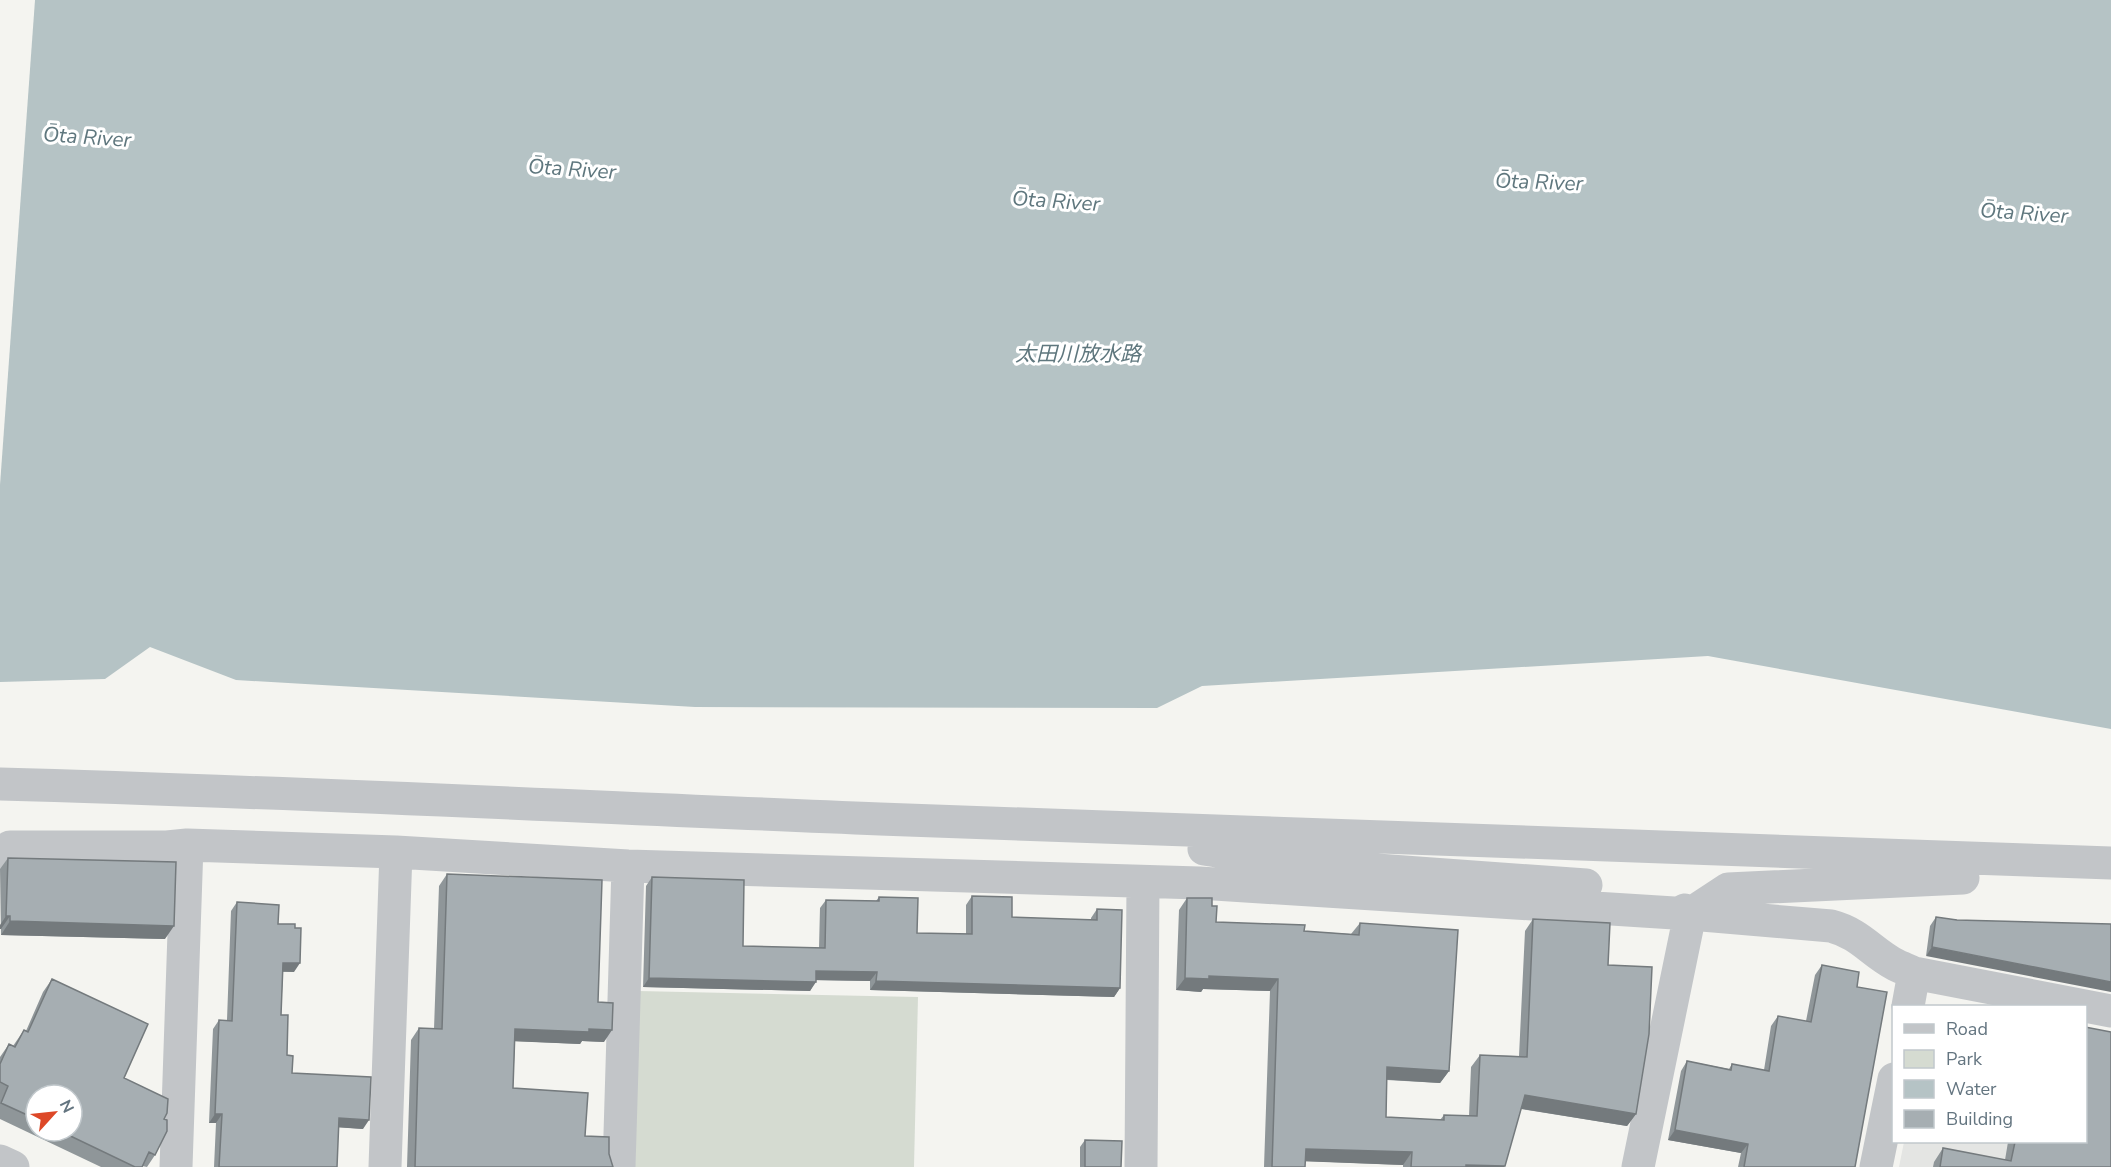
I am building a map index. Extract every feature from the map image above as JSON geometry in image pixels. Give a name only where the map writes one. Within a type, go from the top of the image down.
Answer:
[{"type":"street","points":[[0,784],[212,790],[1318,836],[2111,865]]},
{"type":"street","points":[[1121,828],[1177,845],[1308,866],[1656,890],[1690,914]]},
{"type":"street","points":[[1318,836],[1401,872]]},
{"type":"street","points":[[176,1167],[187,844]]},
{"type":"street","points":[[0,853],[10,847],[167,847],[187,844],[396,852],[628,866],[1199,883],[1690,914],[1839,928],[1861,939],[1896,965],[1914,973],[2080,1005]]},
{"type":"street","points":[[385,1167],[396,852]]},
{"type":"street","points":[[1638,1167],[1690,914],[1728,889],[1975,877],[2111,865]]},
{"type":"street","points":[[619,1167],[628,866]]},
{"type":"street","points":[[1141,1167],[1143,882]]},
{"type":"street","points":[[1908,1005],[1914,973]]},
{"type":"street","points":[[2087,1006],[2111,1011]]},
{"type":"street","points":[[1876,1167],[1892,1084]]},
{"type":"street","points":[[0,1161],[13,1167]]},
{"type":"shaded area","points":[[1904,1143],[2087,1143],[2111,1167],[1899,1167]]},
{"type":"green space","points":[[638,991],[918,997],[914,1167],[635,1167]]},
{"type":"water","name":"太田川放水路","points":[[0,0],[2111,0],[2111,729],[1708,656],[1202,686],[1157,708],[695,707],[236,680],[150,647],[105,679],[0,682]]},
{"type":"pier","points":[[0,0],[35,0],[0,485]]},
{"type":"building","points":[[8,858],[176,862],[174,926],[10,921],[10,916],[6,916]]},
{"type":"building","points":[[447,874],[602,880],[598,1002],[613,1003],[612,1030],[589,1029],[589,1032],[515,1029],[513,1088],[588,1093],[585,1136],[609,1137],[609,1154],[613,1167],[415,1167],[419,1028],[442,1029]]},
{"type":"building","points":[[652,877],[744,880],[743,946],[825,948],[826,900],[879,901],[879,897],[918,898],[917,933],[972,934],[972,896],[1012,897],[1012,917],[1097,920],[1097,909],[1122,910],[1120,988],[876,981],[877,972],[816,971],[816,982],[649,978]]},
{"type":"building","points":[[1187,898],[1212,898],[1212,906],[1217,906],[1216,922],[1305,925],[1304,931],[1359,935],[1360,923],[1458,930],[1449,1071],[1387,1067],[1386,1117],[1444,1120],[1444,1115],[1477,1116],[1480,1055],[1527,1057],[1533,919],[1610,923],[1608,965],[1652,967],[1649,1034],[1636,1114],[1525,1095],[1505,1166],[1411,1167],[1412,1152],[1306,1149],[1305,1167],[1272,1167],[1278,979],[1209,976],[1209,979],[1185,978]]},
{"type":"building","points":[[237,902],[279,905],[278,924],[295,924],[295,928],[301,928],[300,963],[283,963],[281,1015],[288,1015],[287,1055],[293,1056],[292,1073],[371,1077],[369,1120],[339,1118],[337,1167],[219,1167],[222,1114],[215,1114],[219,1020],[232,1021]]},
{"type":"building","points":[[1936,917],[1957,920],[2111,924],[2111,982],[1932,947]]},
{"type":"building","points":[[1822,965],[1859,972],[1857,987],[1887,992],[1855,1167],[1744,1167],[1748,1144],[1675,1130],[1687,1061],[1731,1070],[1732,1064],[1769,1071],[1778,1016],[1811,1022]]},
{"type":"building","points":[[52,979],[148,1024],[124,1078],[168,1099],[164,1119],[167,1120],[167,1131],[155,1155],[149,1152],[142,1167],[135,1167],[84,1143],[84,1083],[24,1083],[24,1114],[1,1103],[8,1086],[0,1082],[0,1064],[9,1044],[15,1047],[24,1030],[28,1032]]},
{"type":"building","points":[[2087,1027],[2111,1032],[2111,1167],[1940,1167],[1943,1148],[2011,1161],[2015,1143],[2087,1143]]},
{"type":"building","points":[[1085,1140],[1122,1141],[1121,1167],[1085,1167]]},
{"type":"water label","name":"Ōta River","points":[[87,137]]},
{"type":"water label","name":"Ōta River","points":[[572,169]]},
{"type":"water label","name":"Ōta River","points":[[1539,182]]},
{"type":"water label","name":"Ōta River","points":[[1056,201]]},
{"type":"water label","name":"Ōta River","points":[[2024,213]]}]
